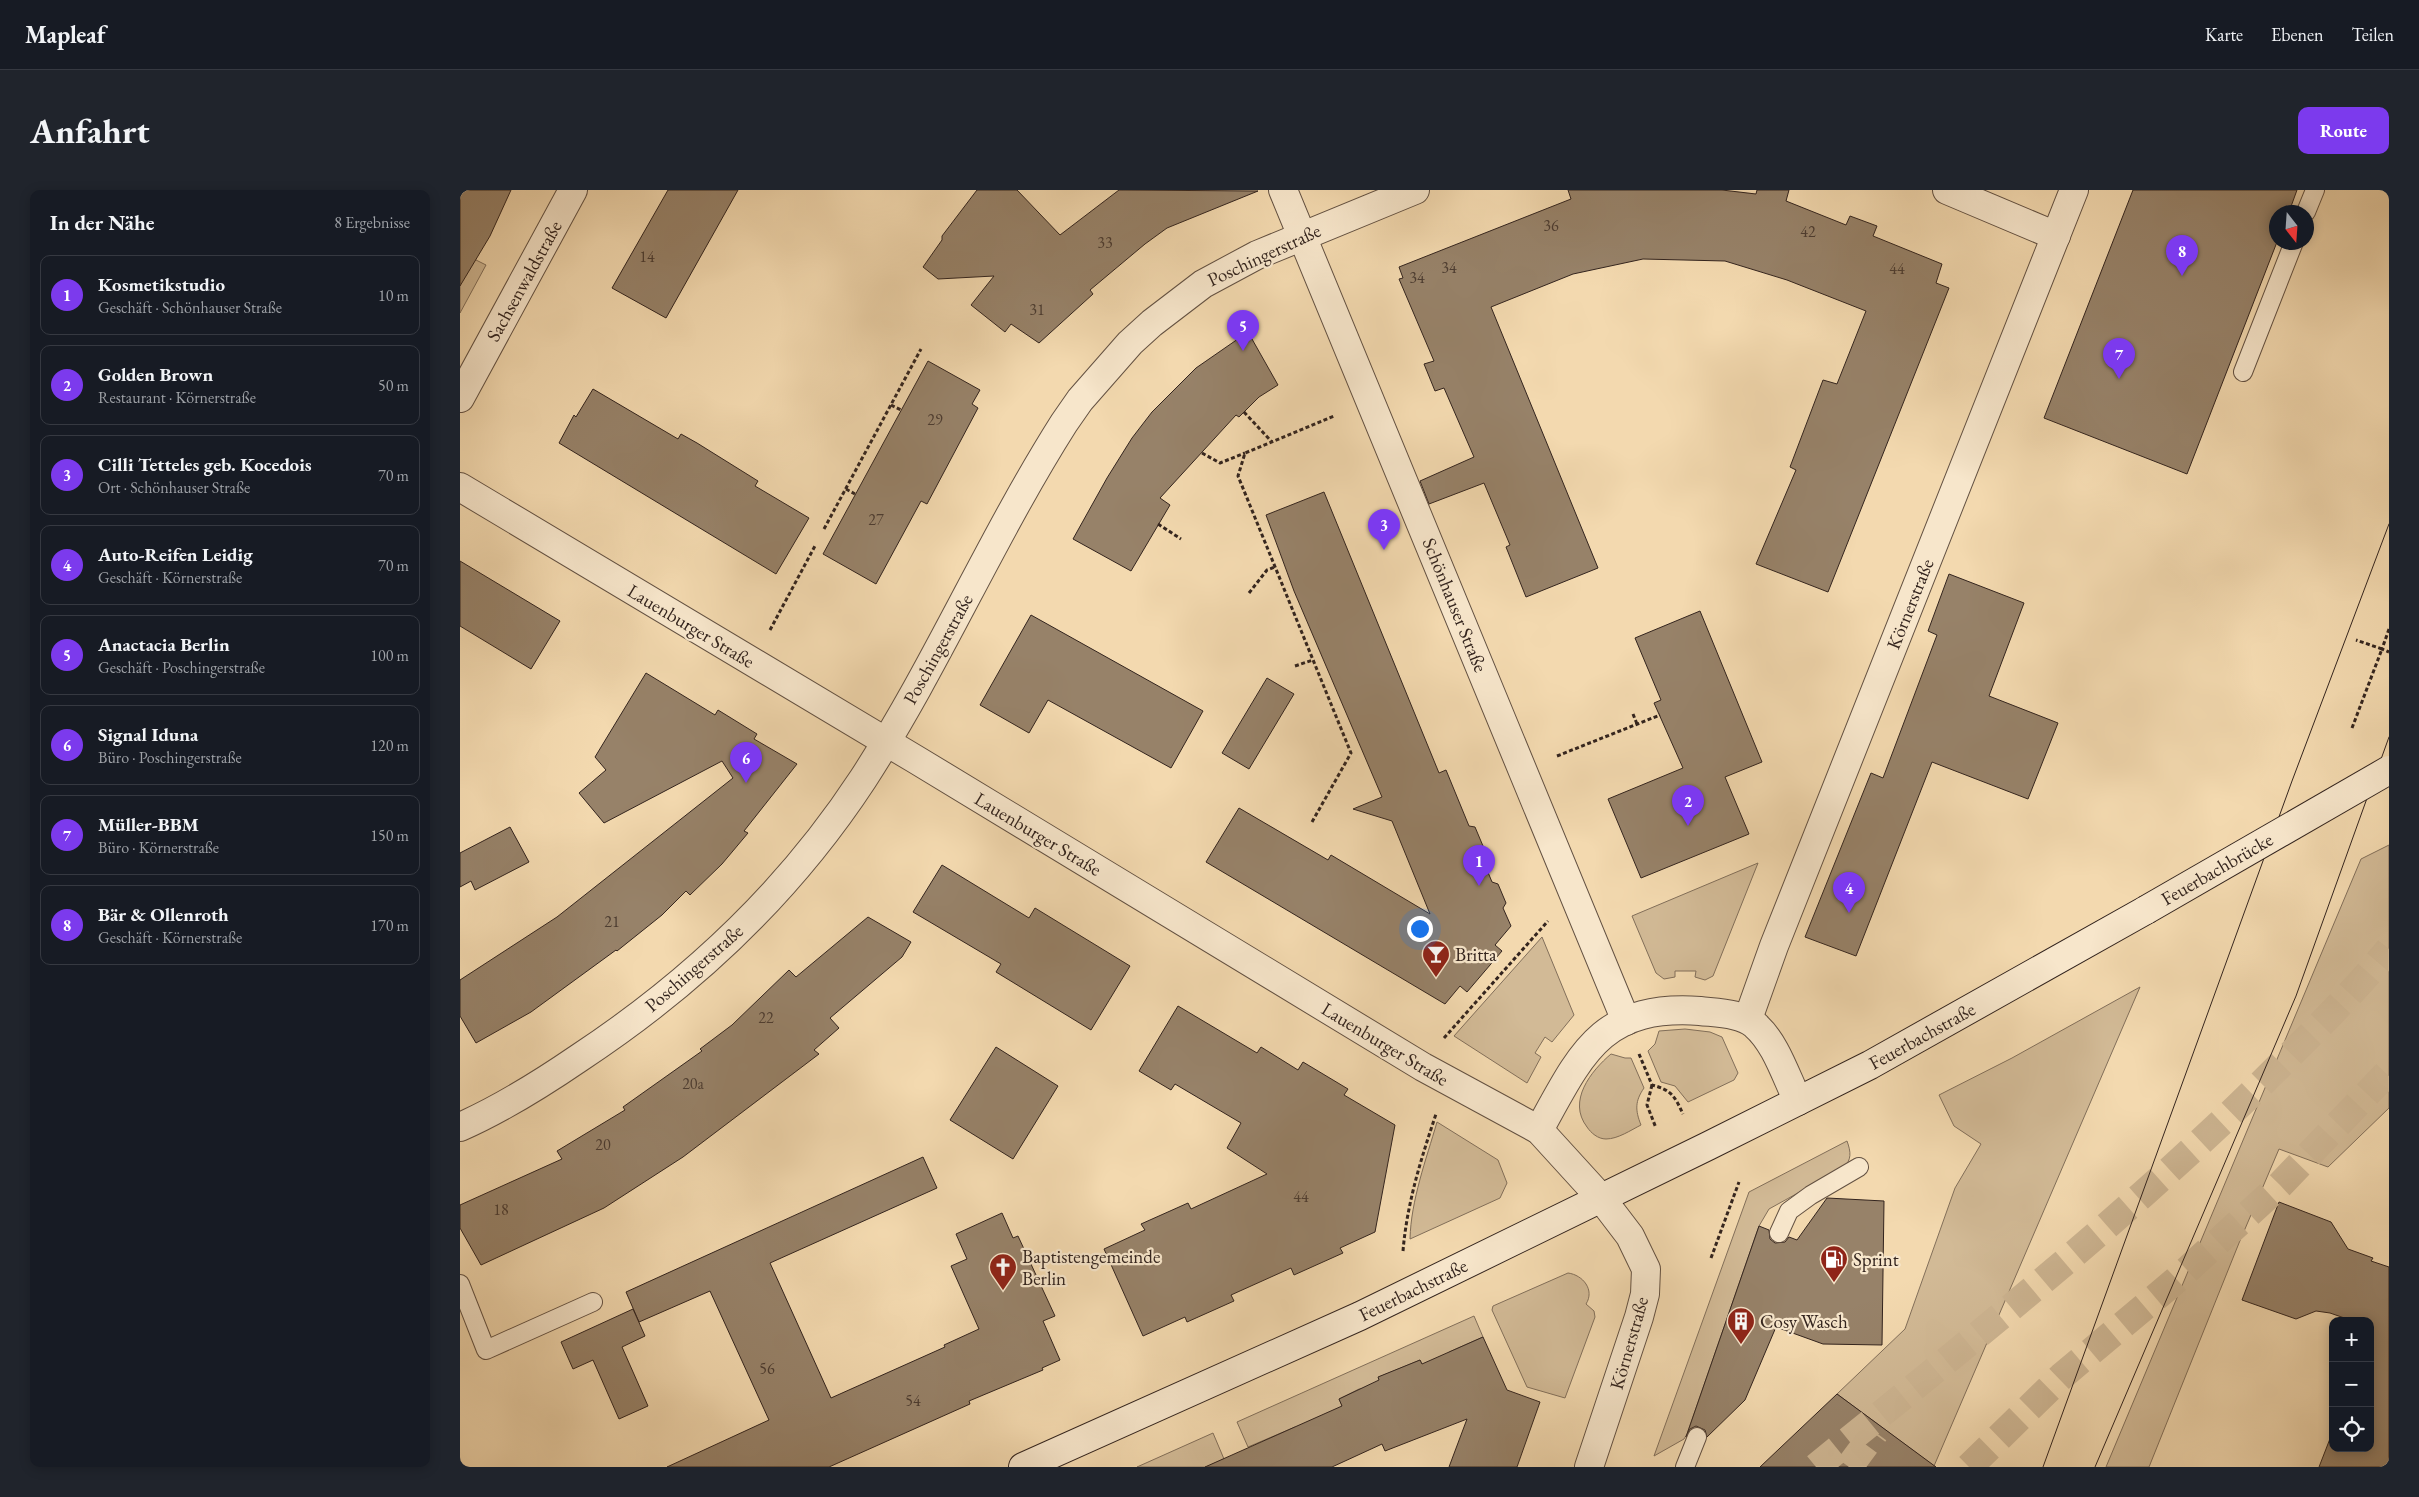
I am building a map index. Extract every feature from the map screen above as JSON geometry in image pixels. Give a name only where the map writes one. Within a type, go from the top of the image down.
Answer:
[{"type":"street","name":"Sachsenwaldstraße","points":[[460,398],[573,190]]},
{"type":"street","name":"Schönhauser Straße","points":[[1283,190],[1631,1033]]},
{"type":"street","name":"Poschingerstraße","points":[[460,1127],[522,1096],[607,1040],[674,990],[735,934],[786,881],[836,819],[885,742],[1048,448],[1080,400],[1104,371],[1152,322],[1202,284],[1229,268],[1415,190]]},
{"type":"street","points":[[1947,190],[2056,236]]},
{"type":"street","name":"Körnerstraße","points":[[1748,1019],[1771,955],[2074,190]]},
{"type":"street","name":"Lauenburger Straße","points":[[460,487],[1423,1067],[1539,1130],[1601,1198]]},
{"type":"street","name":"Feuerbachbrücke","points":[[2045,968],[2389,770]]},
{"type":"street","name":"Feuerbachstraße","points":[[1023,1467],[1360,1316],[1870,1065],[2045,968]]},
{"type":"street","points":[[1539,1130],[1578,1061],[1604,1035],[1631,1033],[1649,1013],[1678,1010],[1706,1012],[1748,1019],[1765,1036],[1798,1101]]},
{"type":"street","name":"Körnerstraße","points":[[1589,1467],[1624,1366],[1645,1294],[1646,1269],[1630,1236],[1601,1198]]},
{"type":"lane","points":[[2309,205],[2315,190]]},
{"type":"lane","points":[[2242,372],[2291,250]]},
{"type":"lane","points":[[1779,1233],[1789,1211],[1811,1195],[1859,1168]]},
{"type":"lane","points":[[460,1284],[486,1350],[593,1302]]},
{"type":"lane","points":[[1686,1467],[1697,1437]]},
{"type":"path","points":[[824,528],[921,349]]},
{"type":"path","points":[[891,405],[901,410]]},
{"type":"path","points":[[1244,412],[1272,442]]},
{"type":"path","points":[[1202,453],[1220,463],[1334,416]]},
{"type":"path","points":[[1245,452],[1238,476],[1351,752],[1312,822]]},
{"type":"path","points":[[846,489],[855,494]]},
{"type":"path","points":[[1158,524],[1181,539]]},
{"type":"path","points":[[770,630],[816,544]]},
{"type":"path","points":[[1249,593],[1267,570],[1275,567]]},
{"type":"path","points":[[2352,728],[2389,629]]},
{"type":"path","points":[[2356,640],[2389,652]]},
{"type":"path","points":[[1295,666],[1313,660]]},
{"type":"path","points":[[1633,714],[1637,724]]},
{"type":"path","points":[[1557,756],[1660,715]]},
{"type":"path","points":[[1444,1038],[1546,922],[1552,919]]},
{"type":"path","points":[[1631,1033],[1652,1085],[1647,1106],[1656,1128]]},
{"type":"path","points":[[1652,1085],[1663,1088],[1674,1096],[1683,1114]]},
{"type":"path","points":[[1403,1251],[1406,1220],[1414,1184],[1437,1113]]},
{"type":"path","points":[[1711,1258],[1738,1182]]},
{"type":"shaded area","points":[[460,252],[486,265],[460,313]]},
{"type":"shaded area","points":[[2389,845],[2389,1108],[2328,1167],[2279,1149],[2149,1467],[2106,1467],[2361,859]]},
{"type":"shaded area","points":[[1758,863],[1713,976],[1705,980],[1695,977],[1696,971],[1675,971],[1675,977],[1664,979],[1656,973],[1632,916]]},
{"type":"shaded area","points":[[1542,937],[1574,1015],[1552,1042],[1545,1037],[1535,1053],[1541,1057],[1527,1083],[1454,1036]]},
{"type":"shaded area","points":[[2140,987],[1934,1466],[1837,1394],[1905,1329],[1955,1188],[1981,1144],[1954,1126],[1939,1095],[2012,1058]]},
{"type":"shaded area","points":[[1685,1029],[1710,1032],[1722,1037],[1738,1073],[1734,1080],[1688,1102],[1675,1086],[1661,1082],[1648,1051],[1655,1044],[1659,1031]]},
{"type":"shaded area","points":[[1611,1054],[1631,1058],[1644,1088],[1637,1106],[1641,1125],[1620,1136],[1603,1139],[1589,1129],[1581,1117],[1580,1107],[1584,1087],[1589,1078]]},
{"type":"shaded area","points":[[1437,1122],[1498,1160],[1507,1183],[1500,1198],[1410,1239],[1416,1195]]},
{"type":"shaded area","points":[[1847,1141],[1850,1156],[1843,1168],[1769,1209],[1759,1226],[1687,1434],[1684,1439],[1654,1456],[1749,1192]]},
{"type":"shaded area","points":[[1568,1273],[1583,1280],[1586,1284],[1589,1294],[1586,1304],[1594,1311],[1595,1317],[1565,1398],[1527,1387],[1492,1310],[1493,1306]]},
{"type":"shaded area","points":[[1474,1316],[1483,1337],[1449,1352],[1427,1377],[1420,1360],[1379,1377],[1383,1389],[1359,1389],[1339,1399],[1344,1410],[1298,1431],[1295,1427],[1248,1447],[1237,1422]]},
{"type":"shaded area","points":[[1213,1433],[1224,1459],[1206,1467],[1137,1467]]},
{"type":"building","points":[[460,190],[511,190],[490,236],[460,286]]},
{"type":"building","points":[[668,190],[738,190],[666,318],[612,288]]},
{"type":"building","points":[[977,190],[1017,190],[1060,235],[1119,190],[1258,191],[1167,228],[1090,290],[1093,294],[1039,343],[1011,324],[1005,332],[971,305],[994,276],[938,279],[923,267],[942,240],[942,236]]},
{"type":"building","points":[[1568,190],[1722,190],[1756,194],[1757,190],[1789,190],[1786,201],[1846,225],[1850,216],[1877,226],[1873,236],[1942,264],[1936,283],[1949,288],[1828,592],[1756,564],[1796,470],[1790,467],[1823,380],[1837,384],[1866,311],[1787,280],[1725,261],[1643,259],[1573,274],[1491,307],[1598,568],[1526,597],[1506,547],[1510,545],[1484,483],[1429,504],[1420,481],[1474,457],[1444,388],[1435,391],[1424,364],[1434,361],[1399,279],[1403,278],[1399,267],[1571,199]]},
{"type":"building","points":[[2133,190],[2297,190],[2292,205],[2269,205],[2269,250],[2274,250],[2187,474],[2044,418]]},
{"type":"building","points":[[1248,332],[1278,385],[1259,397],[1239,417],[1236,415],[1160,498],[1170,505],[1131,571],[1073,539],[1107,478],[1132,438],[1152,412],[1196,368]]},
{"type":"building","points":[[928,361],[980,390],[972,404],[978,408],[927,504],[921,501],[876,584],[823,554]]},
{"type":"building","points":[[593,389],[678,439],[681,434],[697,443],[758,481],[755,486],[809,518],[776,574],[559,443],[574,415],[576,417]]},
{"type":"building","points":[[1324,492],[1439,773],[1446,770],[1469,826],[1475,827],[1483,846],[1480,853],[1492,882],[1498,884],[1506,903],[1503,908],[1511,926],[1495,945],[1502,951],[1467,992],[1460,986],[1445,1004],[1206,862],[1239,808],[1328,860],[1331,855],[1430,914],[1392,821],[1353,809],[1382,797],[1294,591],[1266,515]]},
{"type":"building","points":[[460,561],[560,621],[531,669],[460,626]]},
{"type":"building","points":[[1949,574],[2024,603],[1989,696],[2058,723],[2028,799],[1932,762],[1856,956],[1805,937],[1871,773],[1883,778],[1937,635],[1928,631]]},
{"type":"building","points":[[1700,611],[1762,762],[1725,777],[1749,834],[1641,878],[1608,799],[1683,768],[1654,703],[1661,700],[1635,638]]},
{"type":"building","points":[[1031,615],[1203,711],[1171,768],[1048,700],[1029,733],[980,705]]},
{"type":"building","points":[[646,673],[715,715],[718,710],[757,734],[754,739],[797,764],[744,831],[748,833],[722,864],[690,895],[686,891],[662,915],[617,951],[531,1012],[476,1043],[460,1016],[460,980],[557,917],[733,778],[722,761],[604,823],[579,793],[606,770],[595,757]]},
{"type":"building","points":[[1267,678],[1294,694],[1249,769],[1222,753]]},
{"type":"building","points":[[510,827],[529,862],[475,890],[471,881],[460,887],[460,853]]},
{"type":"building","points":[[942,865],[1029,918],[1035,908],[1130,966],[1091,1030],[996,972],[1001,964],[913,912]]},
{"type":"building","points":[[868,917],[911,942],[902,957],[830,1018],[839,1028],[814,1050],[819,1054],[683,1157],[604,1208],[481,1265],[460,1228],[460,1205],[562,1159],[557,1151],[625,1110],[623,1107],[702,1051],[700,1049],[732,1025],[789,970],[796,977]]},
{"type":"building","points":[[1178,1006],[1257,1053],[1261,1047],[1298,1070],[1303,1062],[1348,1089],[1344,1095],[1395,1125],[1375,1232],[1340,1248],[1343,1253],[1294,1275],[1291,1268],[1231,1295],[1234,1301],[1187,1322],[1185,1317],[1143,1336],[1104,1249],[1145,1230],[1141,1224],[1188,1203],[1191,1209],[1267,1174],[1227,1148],[1241,1123],[1175,1084],[1171,1090],[1139,1071]]},
{"type":"building","points":[[996,1047],[1058,1086],[1013,1159],[950,1120]]},
{"type":"building","points":[[923,1157],[937,1188],[770,1263],[831,1398],[945,1347],[944,1345],[979,1329],[951,1266],[967,1259],[956,1234],[1002,1213],[1013,1238],[1018,1236],[1055,1316],[1043,1321],[1060,1360],[1042,1368],[1043,1370],[969,1401],[970,1404],[829,1467],[667,1467],[769,1420],[710,1291],[639,1322],[626,1292]]},
{"type":"building","points":[[1827,1198],[1884,1201],[1882,1345],[1823,1344],[1776,1327],[1745,1400],[1707,1437],[1705,1430],[1696,1426],[1690,1429],[1686,1437],[1759,1226],[1769,1230],[1770,1239],[1775,1243],[1785,1242],[1789,1237],[1797,1240]]},
{"type":"building","points":[[2279,1202],[2331,1222],[2348,1249],[2373,1258],[2371,1261],[2389,1267],[2389,1467],[2319,1467],[2329,1441],[2329,1452],[2374,1452],[2374,1317],[2342,1317],[2316,1311],[2296,1319],[2242,1300]]},
{"type":"building","points":[[633,1309],[645,1336],[622,1347],[648,1406],[619,1419],[593,1360],[573,1369],[561,1342]]},
{"type":"building","points":[[1483,1337],[1507,1390],[1540,1402],[1517,1467],[1449,1467],[1467,1419],[1385,1451],[1382,1444],[1332,1467],[1205,1467],[1342,1406],[1339,1399],[1379,1380],[1378,1377],[1420,1360],[1422,1364]]},
{"type":"building","points":[[1837,1394],[1936,1467],[1760,1467]]},
{"type":"tunnel","points":[[1816,1467],[2042,1282],[2152,1186],[2258,1087],[2342,1002],[2389,949]]},
{"type":"tunnel","points":[[1969,1467],[2062,1376],[2174,1282],[2280,1185],[2389,1071]]},
{"type":"tunnel","points":[[1849,1467],[1875,1432]]},
{"type":"tram line","points":[[2043,1467],[2292,781],[2389,524]]},
{"type":"tram line","points":[[2095,1467],[2296,996],[2389,737]]},
{"type":"place","name":"Bär & Ollenroth","points":[[2182,276]]},
{"type":"place","name":"Anactacia Berlin","points":[[1243,351]]},
{"type":"place","name":"Müller-BBM","points":[[2119,379]]},
{"type":"place","name":"Cilli Tetteles geb. Kocedois","points":[[1384,550]]},
{"type":"place","name":"Signal Iduna","points":[[746,783]]},
{"type":"place","name":"Golden Brown","points":[[1688,826]]},
{"type":"place","name":"Kosmetikstudio","points":[[1479,886]]},
{"type":"place","name":"Auto-Reifen Leidig","points":[[1849,913]]},
{"type":"place","name":"Britta","points":[[1436,978]]},
{"type":"place","name":"Sprint","points":[[1834,1283]]},
{"type":"place","name":"Baptistengemeinde Berlin","points":[[1003,1291]]},
{"type":"place","name":"Cosy Wasch","points":[[1741,1345]]}]
